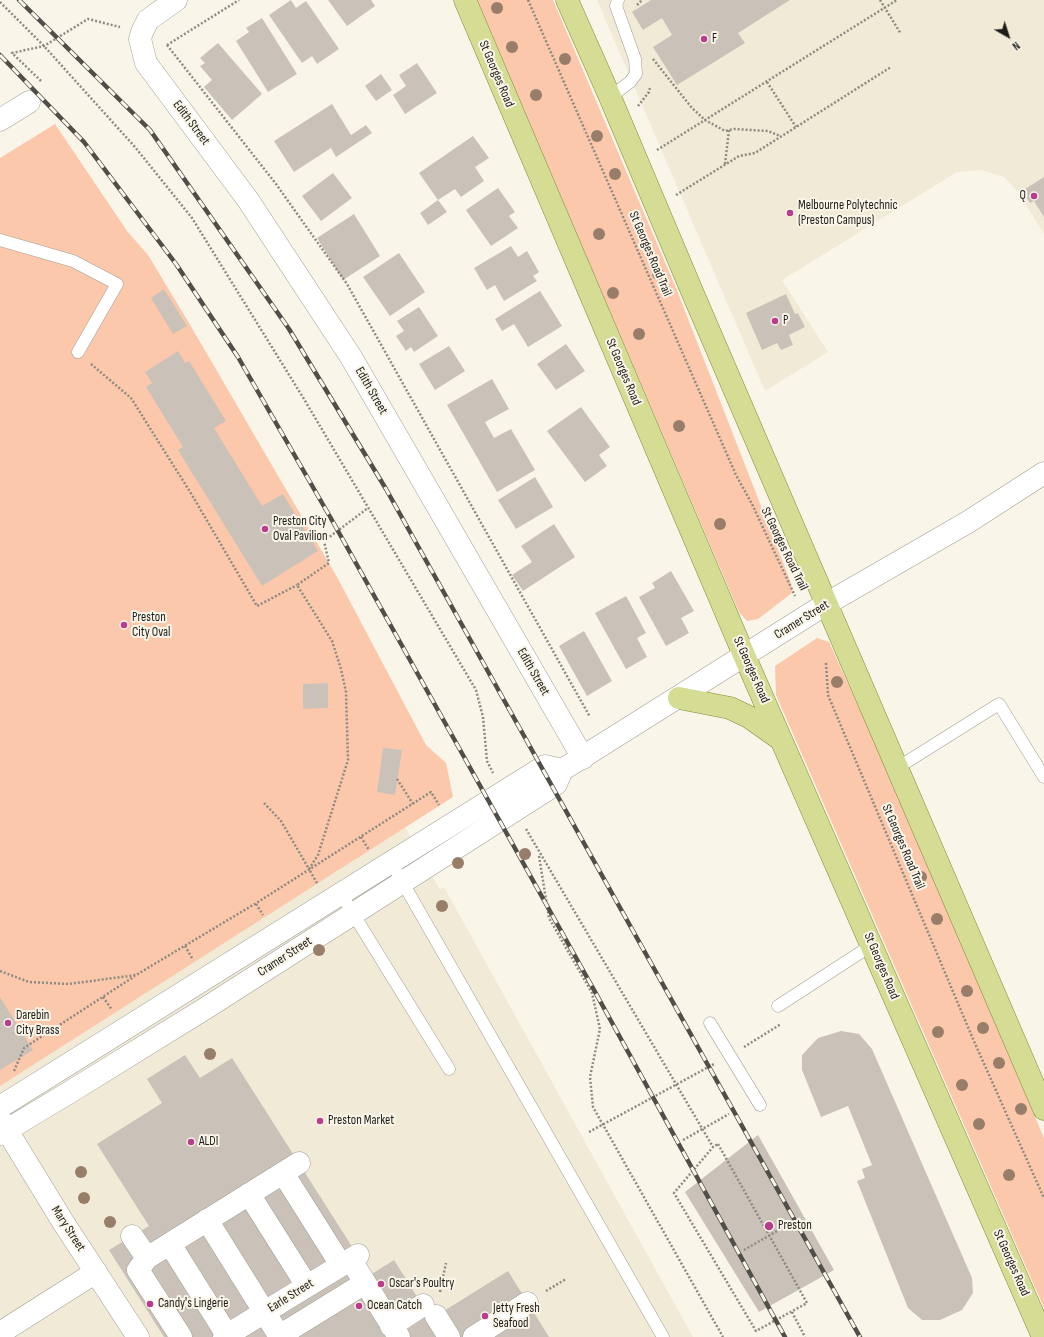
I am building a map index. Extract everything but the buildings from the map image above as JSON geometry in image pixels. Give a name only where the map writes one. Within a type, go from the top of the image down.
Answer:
[{"type":"main road","name":"St Georges Road","points":[[465,0],[744,656],[1043,1337]]},
{"type":"main road","points":[[567,0],[1044,1109]]},
{"type":"main road","points":[[679,698],[730,708],[749,717],[781,740]]},
{"type":"street","points":[[142,42],[148,20],[176,0]]},
{"type":"street","name":"Edith Street","points":[[142,42],[146,63],[248,200],[351,357],[583,758]]},
{"type":"street","points":[[0,120],[30,102]]},
{"type":"street","name":"Cramer Street","points":[[2,1127],[84,1084],[402,882],[510,801],[545,766],[562,770],[583,758],[826,604],[968,522],[1043,475]]},
{"type":"street","name":"Cramer Street","points":[[0,1107],[381,859],[510,801]]},
{"type":"street","name":"Mary Street","points":[[2,1127],[138,1337]]},
{"type":"street","points":[[181,1337],[138,1270],[147,1258],[291,1168],[395,1331],[429,1310],[450,1337]]},
{"type":"street","points":[[250,1194],[308,1286]]},
{"type":"street","points":[[207,1220],[279,1336],[307,1330],[365,1283]]},
{"type":"street","points":[[132,1236],[147,1258]]},
{"type":"street","points":[[170,1244],[226,1336]]},
{"type":"street","name":"Earle Street","points":[[226,1336],[350,1260]]},
{"type":"street","points":[[0,1333],[96,1272]]},
{"type":"street","points":[[474,1337],[500,1330],[527,1303]]},
{"type":"lane","points":[[610,97],[630,82],[636,74],[635,59],[616,6],[618,0]]},
{"type":"lane","points":[[0,240],[73,261],[117,284],[78,352]]},
{"type":"lane","points":[[897,768],[999,704],[1044,777]]},
{"type":"lane","points":[[381,859],[402,882],[663,1337]]},
{"type":"lane","points":[[330,891],[354,913],[450,1069]]},
{"type":"lane","points":[[778,1006],[872,945]]},
{"type":"lane","points":[[710,1023],[760,1105]]},
{"type":"path","points":[[30,102],[47,88],[12,53],[44,46],[88,20],[142,42],[167,45],[239,0]]},
{"type":"path","name":"St Georges Road Trail","points":[[528,0],[736,475],[752,504],[793,591],[807,616]]},
{"type":"path","points":[[880,0],[901,34]]},
{"type":"path","points":[[653,152],[768,82],[897,0]]},
{"type":"path","points":[[0,2],[44,46],[135,147],[192,218],[304,399],[476,690],[483,717],[487,762],[539,853],[713,1147]]},
{"type":"path","points":[[167,45],[276,184],[347,284],[590,717]]},
{"type":"path","points":[[651,55],[692,108],[705,120],[725,131],[768,131],[780,137]]},
{"type":"path","points":[[672,198],[740,156],[754,153],[891,67]]},
{"type":"path","points":[[768,82],[796,127]]},
{"type":"path","points":[[725,165],[729,130]]},
{"type":"path","points":[[78,352],[132,398],[192,494],[257,606],[297,585],[329,563],[324,541],[368,508]]},
{"type":"path","points":[[297,585],[332,641],[341,669],[346,692],[348,760],[318,855],[308,869]]},
{"type":"path","name":"St Georges Road Trail","points":[[826,656],[828,695],[970,1032],[1044,1198]]},
{"type":"path","points":[[398,779],[413,804]]},
{"type":"path","points":[[12,1077],[24,1048],[136,975],[258,902],[431,792],[442,810]]},
{"type":"path","points":[[264,803],[281,821],[308,869],[330,891]]},
{"type":"path","points":[[361,837],[381,859]]},
{"type":"path","points":[[539,853],[549,918],[592,993],[600,1029],[590,1077],[593,1107],[723,1337]]},
{"type":"path","points":[[185,946],[196,965]]},
{"type":"path","points":[[0,971],[29,982],[69,984],[136,975]]},
{"type":"path","points":[[104,997],[115,1016]]},
{"type":"path","points":[[683,1140],[729,1114]]},
{"type":"path","points":[[589,1132],[603,1124]]},
{"type":"path","points":[[718,1144],[745,1192],[807,1303],[756,1331],[674,1193],[713,1147],[718,1144]]},
{"type":"path","points":[[745,1192],[749,1190]]},
{"type":"path","points":[[744,1250],[790,1224]]},
{"type":"path","points":[[770,1236],[774,1233]]},
{"type":"path","points":[[795,1282],[799,1279]]},
{"type":"path","points":[[792,1312],[805,1337]]},
{"type":"shaded area","points":[[476,0],[553,0],[676,288],[791,583],[792,593],[758,619],[747,621],[739,612]]},
{"type":"shaded area","name":"Melbourne Polytechnic (Preston Campus)","points":[[597,0],[1044,0],[1044,234],[1018,192],[1004,177],[981,170],[957,172],[782,280],[828,352],[765,391]]},
{"type":"shaded area","name":"Preston City Oval","points":[[55,124],[127,231],[148,255],[189,323],[337,577],[426,745],[446,763],[453,797],[0,1086],[0,158]]},
{"type":"shaded area","points":[[817,638],[829,642],[905,808],[1044,1138],[1044,1308],[776,695],[775,666]]},
{"type":"shaded area","name":"Preston Market","points":[[405,827],[440,890],[444,887],[693,1337],[0,1337],[0,1079]]},
{"type":"railway","points":[[19,0],[150,130],[289,329],[386,489],[860,1337]]},
{"type":"railway","points":[[0,55],[84,142],[176,264],[238,357],[333,522],[594,990],[785,1337]]},
{"type":"place","name":"F","points":[[704,39]]},
{"type":"place","name":"Q","points":[[1034,196]]},
{"type":"place","name":"Melbourne Polytechnic (Preston Campus)","points":[[790,213]]},
{"type":"place","name":"P","points":[[775,321]]},
{"type":"place","name":"Preston City Oval Pavilion","points":[[265,529]]},
{"type":"place","name":"Preston City Oval","points":[[124,625]]},
{"type":"place","name":"Darebin City Brass","points":[[8,1023]]},
{"type":"place","name":"Preston Market","points":[[320,1121]]},
{"type":"place","name":"ALDI","points":[[191,1142]]},
{"type":"place","name":"Preston","points":[[769,1226]]},
{"type":"place","name":"Oscar's Poultry","points":[[381,1284]]},
{"type":"place","name":"Candy's Lingerie","points":[[150,1304]]},
{"type":"place","name":"Ocean Catch","points":[[359,1306]]},
{"type":"place","name":"Jetty Fresh Seafood","points":[[485,1316]]}]
